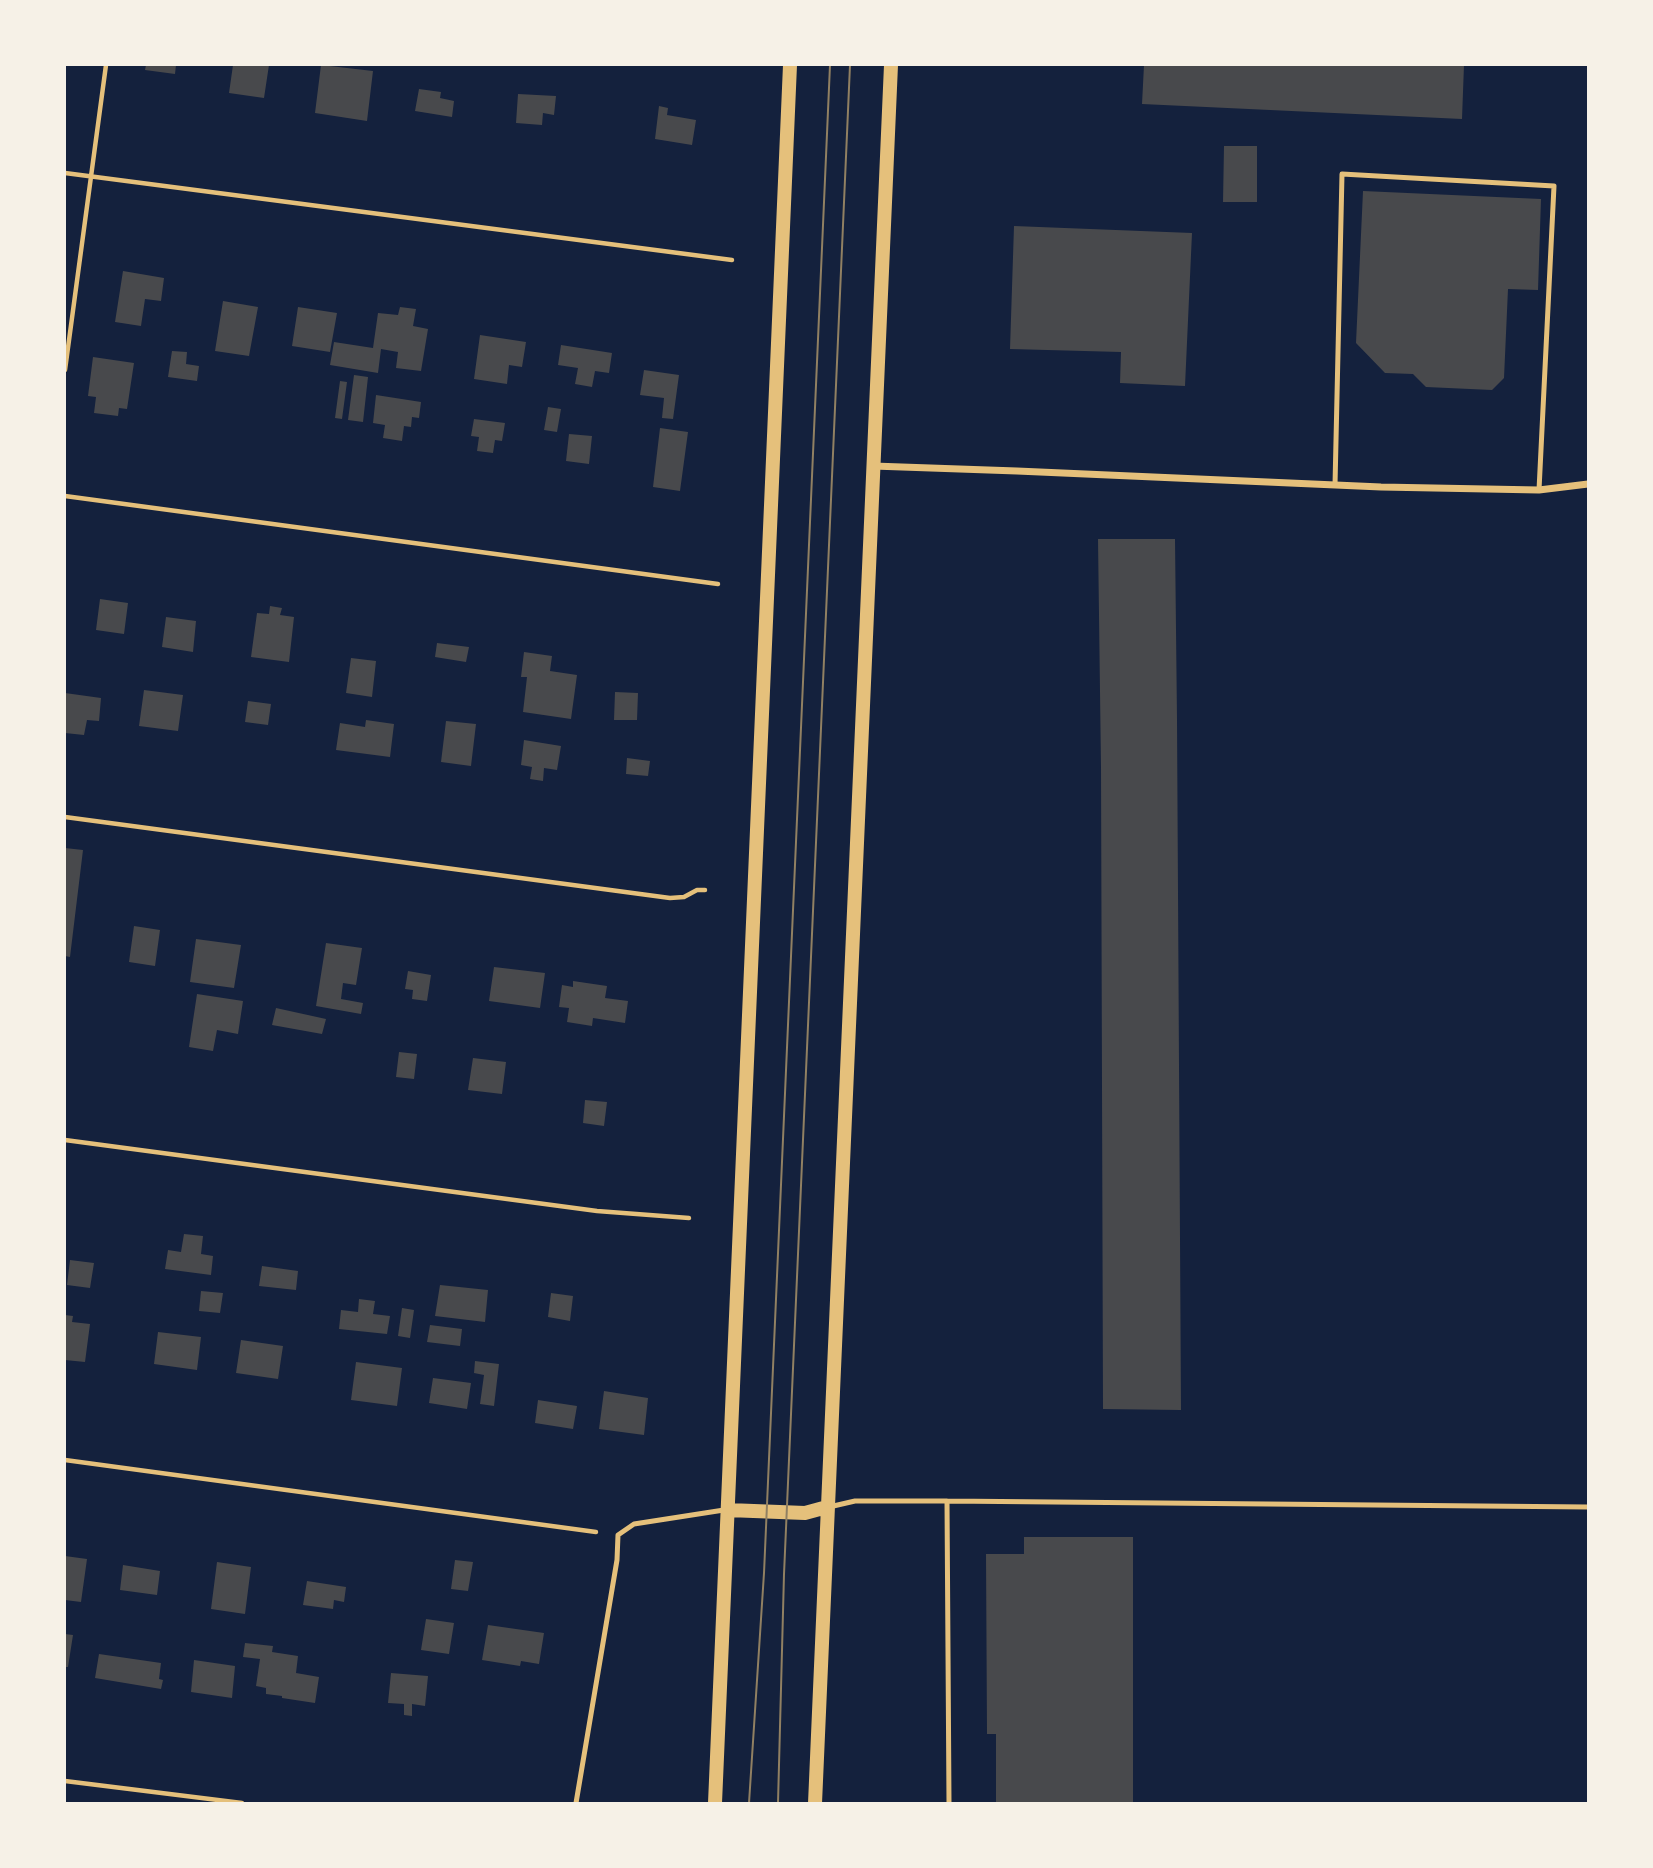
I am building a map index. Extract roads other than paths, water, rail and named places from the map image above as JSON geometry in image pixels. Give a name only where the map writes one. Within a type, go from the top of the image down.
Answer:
[{"type":"main road","points":[[715,1803],[790,65]]},
{"type":"main road","points":[[815,1803],[891,65]]},
{"type":"main road","points":[[728,1510],[806,1513],[827,1507]]},
{"type":"street","points":[[873,466],[1335,485],[1539,490],[1588,484]]},
{"type":"lane","points":[[1335,485],[1342,174],[1554,186],[1539,490]]},
{"type":"lane","points":[[827,1507],[855,1501],[1588,1507]]},
{"type":"lane","points":[[947,1501],[949,1803]]},
{"type":"lane","points":[[576,1803],[617,1560],[618,1535],[635,1524],[728,1510]]},
{"type":"tram line","points":[[749,1803],[764,1573],[830,65]]},
{"type":"tram line","points":[[778,1803],[784,1574],[850,65]]}]
